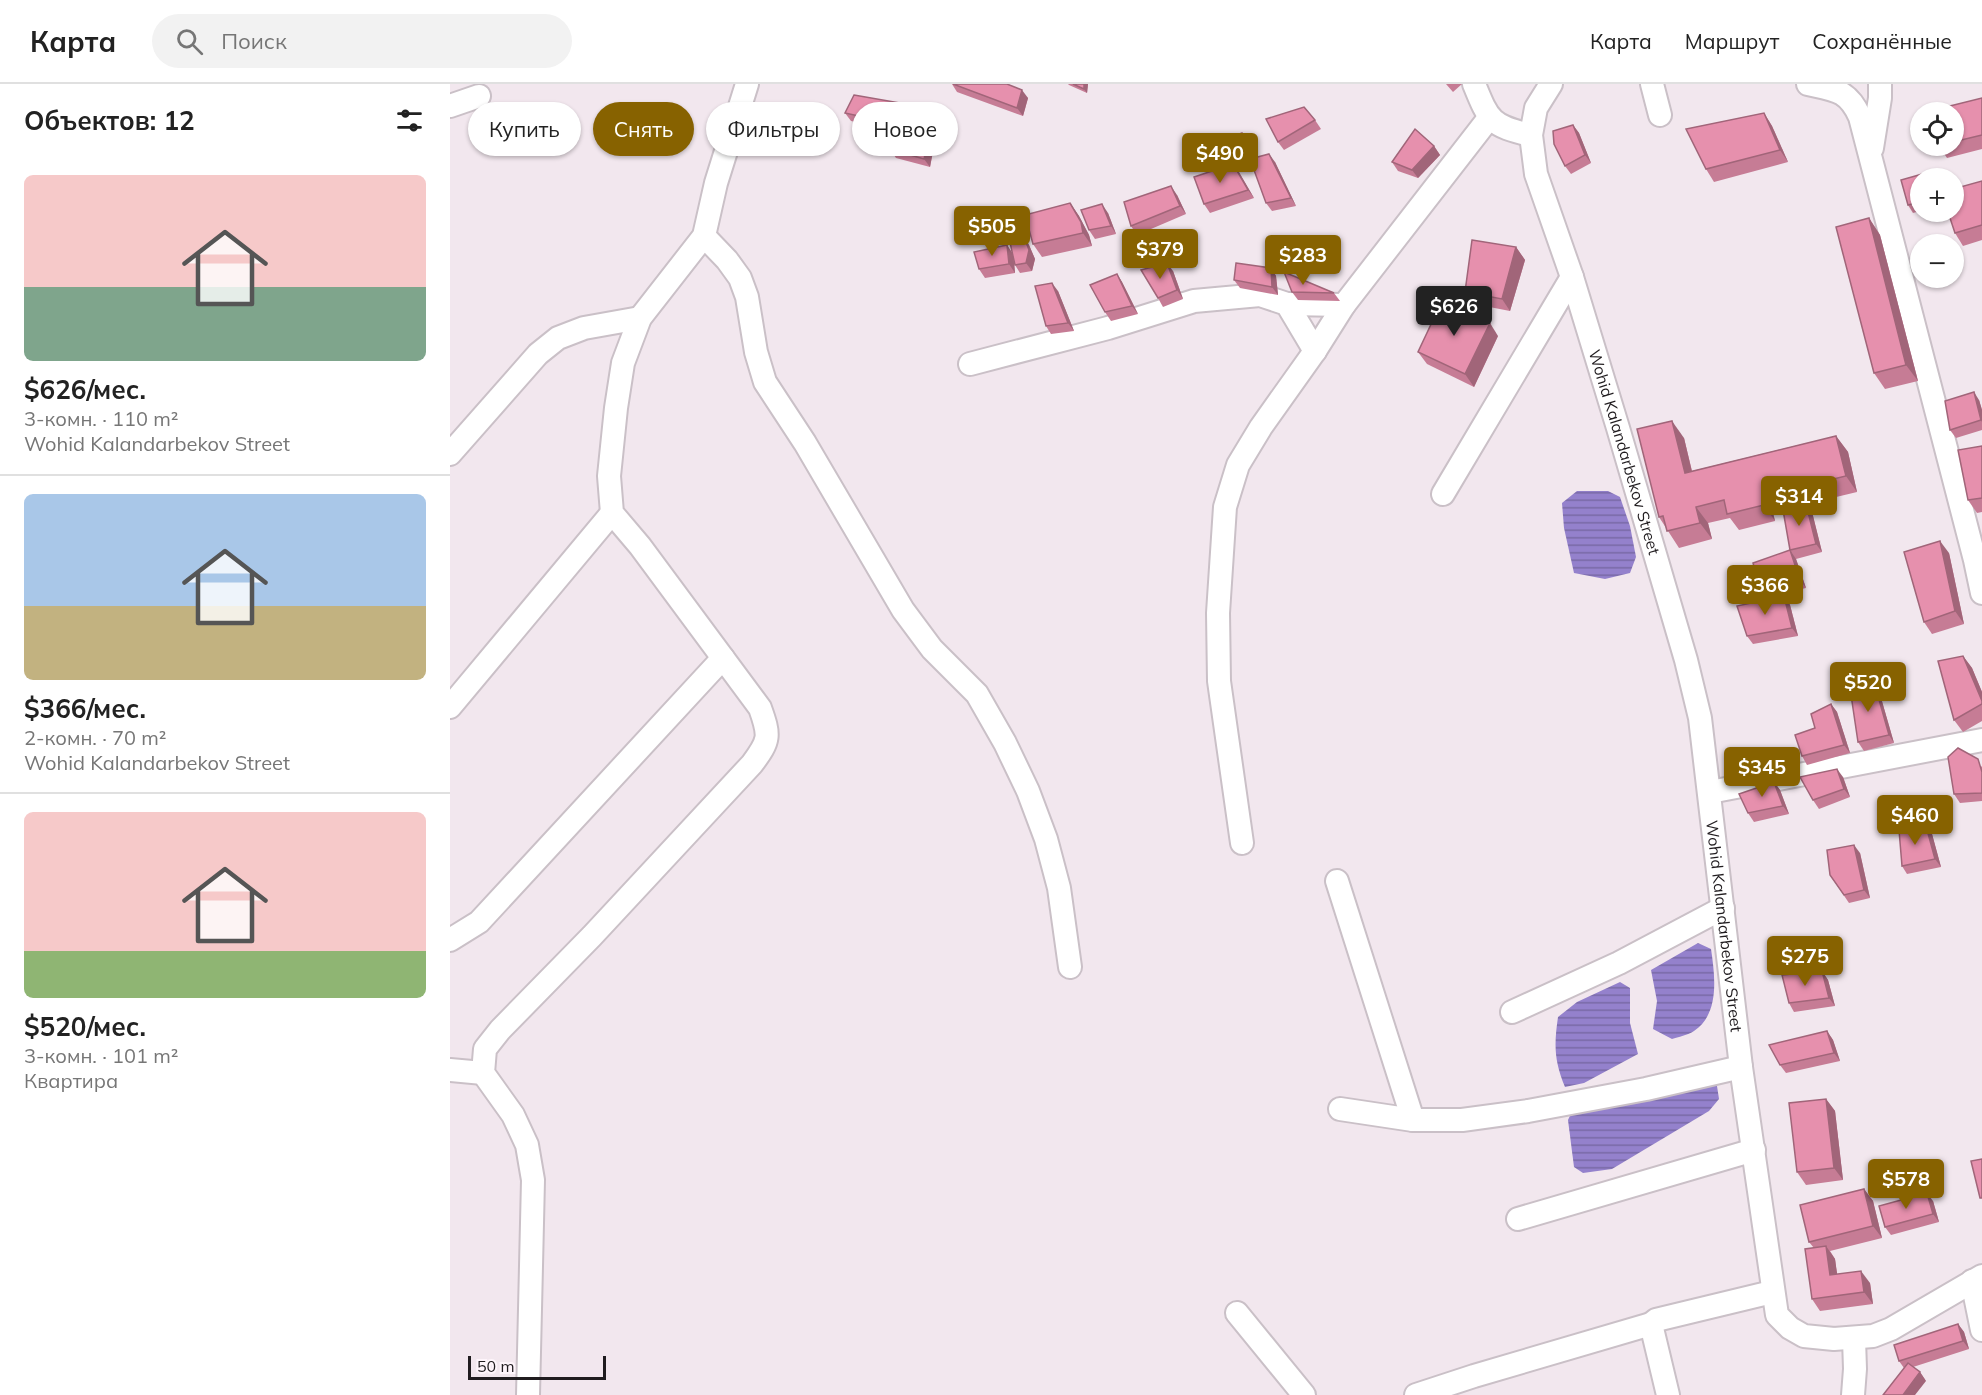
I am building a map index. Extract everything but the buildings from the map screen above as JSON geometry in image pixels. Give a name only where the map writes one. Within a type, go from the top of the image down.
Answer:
[{"type":"street","points":[[528,1395],[533,1180],[527,1145],[513,1115],[483,1073],[485,1049],[500,1030],[592,936],[752,764],[763,748],[769,731],[760,708],[640,546],[612,513],[609,476],[623,363],[640,318],[704,236],[716,183],[747,84]]},
{"type":"street","points":[[1474,84],[1489,118],[1507,130],[1531,135]]},
{"type":"street","name":"Wohid Kalandarbekov Street","points":[[1551,84],[1536,108],[1531,135],[1536,174],[1572,277],[1686,660],[1700,718],[1741,1067],[1777,1315],[1790,1328],[1804,1336],[1834,1339],[1873,1336],[1891,1329],[1977,1279]]},
{"type":"street","points":[[1652,84],[1660,115]]},
{"type":"street","points":[[1808,84],[1844,94],[1854,102],[1860,117],[1982,594]]},
{"type":"street","points":[[1871,158],[1880,84]]},
{"type":"street","points":[[450,106],[479,96]]},
{"type":"street","points":[[1242,843],[1219,681],[1218,613],[1225,507],[1238,465],[1261,426],[1315,351],[1344,305],[1489,118]]},
{"type":"street","points":[[704,236],[727,260],[740,278],[747,297],[756,352],[765,381],[805,443],[903,610],[932,649],[977,694],[1005,743],[1028,791],[1046,839],[1059,888],[1070,967]]},
{"type":"street","points":[[1443,495],[1572,277]]},
{"type":"street","points":[[970,364],[1108,328],[1194,301],[1260,296],[1287,304],[1344,305]]},
{"type":"street","points":[[1287,304],[1315,351]]},
{"type":"street","points":[[450,454],[538,354],[558,338],[584,328],[640,318]]},
{"type":"street","points":[[450,708],[612,513]]},
{"type":"street","points":[[450,940],[479,922],[723,658]]},
{"type":"street","points":[[1710,792],[1982,740]]},
{"type":"street","points":[[1336,881],[1413,1120]]},
{"type":"street","points":[[1512,1012],[1619,963],[1723,908]]},
{"type":"street","points":[[1340,1109],[1413,1120],[1462,1120],[1528,1111],[1646,1089],[1741,1067]]},
{"type":"street","points":[[450,1070],[483,1073]]},
{"type":"street","points":[[1518,1219],[1754,1150]]},
{"type":"street","points":[[1977,1279],[1982,1330]]},
{"type":"street","points":[[1416,1395],[1651,1324],[1656,1320],[1772,1292]]},
{"type":"street","points":[[1237,1313],[1304,1395]]},
{"type":"street","points":[[1651,1324],[1668,1395]]},
{"type":"street","points":[[1852,1395],[1856,1369],[1854,1339]]},
{"type":"shaded area","points":[[1577,491],[1608,491],[1620,497],[1630,526],[1636,557],[1630,573],[1605,579],[1574,573],[1564,528],[1562,503]]},
{"type":"shaded area","points":[[1698,943],[1711,949],[1714,971],[1712,1005],[1702,1024],[1694,1031],[1672,1039],[1653,1029],[1657,1001],[1651,970]]},
{"type":"shaded area","points":[[1620,982],[1630,988],[1630,1023],[1638,1054],[1584,1083],[1565,1087],[1556,1052],[1558,1017],[1577,1002]]},
{"type":"shaded area","points":[[1709,1080],[1717,1086],[1719,1099],[1709,1111],[1612,1169],[1583,1173],[1574,1167],[1568,1120],[1574,1107]]}]
